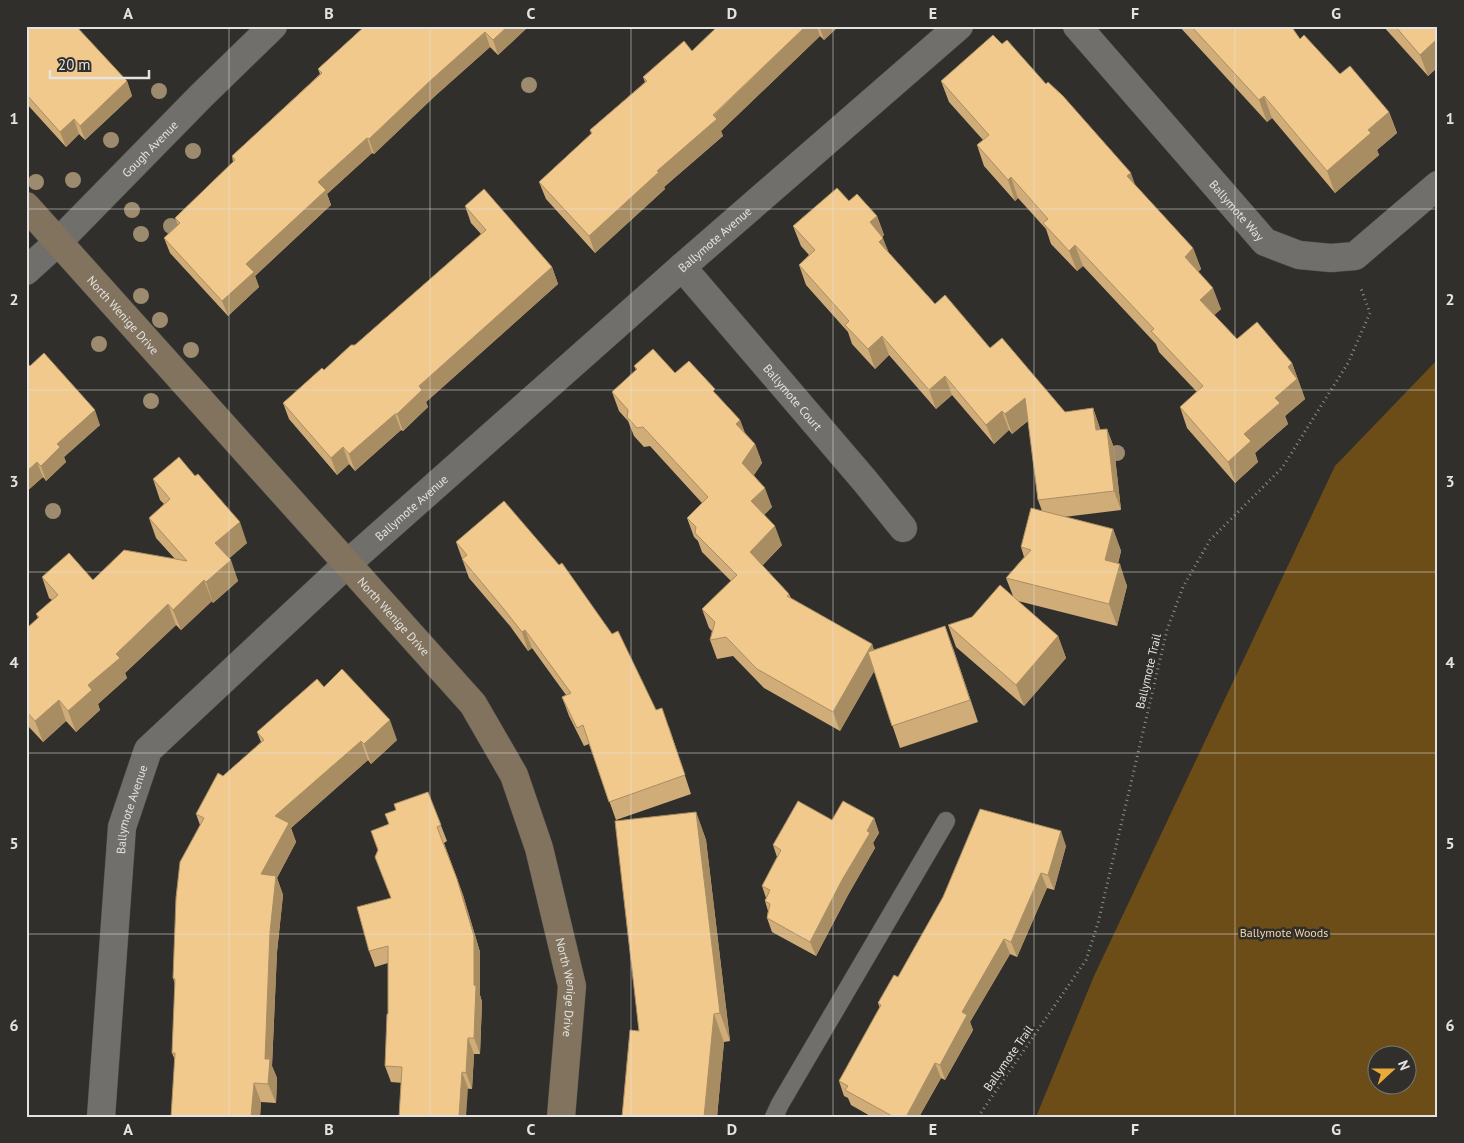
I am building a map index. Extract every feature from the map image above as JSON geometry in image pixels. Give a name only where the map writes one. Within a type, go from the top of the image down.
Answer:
[{"type":"street","name":"Gough Avenue","points":[[26,271],[59,242],[201,96],[273,26]]},
{"type":"street","name":"Ballymote Avenue","points":[[101,1117],[122,827],[148,750],[347,564],[682,267],[959,26]]},
{"type":"street","name":"Ballymote Way","points":[[1077,26],[1265,242],[1299,255],[1331,258],[1355,256]]},
{"type":"street","points":[[1355,256],[1438,185]]},
{"type":"street","name":"North Wenige Drive","points":[[26,206],[473,704],[514,775],[539,848],[572,986],[561,1117]]},
{"type":"street","name":"Ballymote Court","points":[[682,267],[903,528]]},
{"type":"lane","points":[[774,1117],[946,820]]},
{"type":"path","name":"Ballymote Trail","points":[[978,1117],[1086,960],[1098,923],[1167,630],[1183,587],[1210,540],[1282,468],[1348,363],[1370,313],[1359,283],[1355,256]]},
{"type":"green space","name":"Ballymote Woods","points":[[1438,359],[1438,1117],[1036,1117],[1094,976],[1335,466]]},
{"type":"building","points":[[26,26],[76,26],[127,81],[80,126],[74,119],[60,132],[26,94]]},
{"type":"building","points":[[365,26],[508,26],[493,40],[485,32],[369,139],[367,138],[318,182],[326,190],[246,264],[254,272],[222,301],[164,238],[180,223],[175,218],[235,160],[232,156],[322,73],[318,69]]},
{"type":"building","points":[[718,26],[806,26],[713,115],[717,119],[657,171],[659,172],[589,236],[539,182],[592,133],[590,130],[647,81],[643,77],[684,41],[692,51]]},
{"type":"building","points":[[1191,26],[1291,26],[1300,39],[1304,35],[1340,74],[1350,66],[1389,112],[1368,130],[1371,133],[1327,171],[1264,96],[1259,100]]},
{"type":"building","points":[[1395,26],[1438,26],[1438,38],[1420,55]]},
{"type":"building","points":[[993,35],[1002,44],[1007,40],[1046,84],[1048,82],[1063,96],[1131,173],[1127,176],[1193,248],[1185,257],[1213,288],[1200,300],[1237,339],[1257,322],[1292,363],[1288,367],[1297,379],[1275,398],[1280,403],[1244,434],[1251,441],[1228,462],[1180,407],[1203,386],[1151,331],[1154,329],[1075,245],[1069,251],[1043,223],[1048,219],[1011,177],[1008,180],[977,145],[989,135],[941,81]]},
{"type":"building","points":[[837,188],[849,201],[857,194],[877,216],[870,222],[883,238],[879,242],[935,304],[945,295],[990,348],[1002,338],[1065,412],[1093,408],[1096,430],[1107,429],[1114,491],[1038,500],[1025,398],[1005,414],[1002,411],[986,425],[945,376],[929,390],[882,336],[868,349],[845,325],[849,321],[799,265],[815,250],[793,226]]},
{"type":"building","points":[[484,189],[552,267],[419,386],[422,390],[397,414],[349,454],[343,447],[331,458],[283,403],[322,368],[324,370],[351,345],[355,345],[486,230],[465,206]]},
{"type":"building","points":[[653,349],[675,373],[689,361],[740,420],[736,424],[755,444],[742,463],[765,488],[751,501],[775,526],[750,552],[789,594],[787,596],[872,644],[833,712],[757,669],[726,637],[710,640],[715,622],[702,609],[737,575],[695,533],[696,527],[687,518],[708,497],[643,427],[637,428],[627,417],[628,410],[612,392],[637,369],[634,366]]},
{"type":"building","points":[[44,353],[95,410],[57,444],[60,447],[41,466],[37,462],[26,472],[26,362],[30,366]]},
{"type":"building","points":[[179,457],[195,476],[198,474],[240,522],[215,543],[231,560],[206,582],[204,580],[173,610],[168,604],[116,654],[120,658],[88,685],[92,690],[68,711],[59,700],[35,721],[26,711],[26,629],[39,617],[36,614],[58,595],[42,577],[69,553],[93,580],[124,550],[187,561],[149,518],[170,499],[153,479]]},
{"type":"building","points":[[504,501],[559,565],[562,563],[612,634],[618,631],[656,710],[662,708],[685,775],[609,802],[583,725],[577,728],[562,697],[571,693],[525,630],[522,632],[462,559],[467,555],[456,542]]},
{"type":"building","points":[[1031,508],[1113,529],[1105,560],[1120,564],[1109,604],[1006,578],[1031,550],[1021,547]]},
{"type":"building","points":[[1000,585],[1058,636],[1016,685],[948,625],[972,617]]},
{"type":"building","points":[[945,626],[970,700],[892,726],[868,652]]},
{"type":"building","points":[[342,669],[390,720],[364,744],[361,741],[275,816],[289,823],[261,874],[276,876],[270,932],[265,1059],[270,1059],[268,1084],[254,1083],[251,1117],[171,1117],[175,1053],[172,1053],[176,898],[180,862],[204,818],[196,814],[218,773],[223,776],[264,740],[257,732],[317,679],[324,687]]},
{"type":"building","points":[[428,792],[441,825],[437,827],[457,879],[474,936],[474,985],[476,986],[474,1038],[468,1038],[466,1073],[462,1072],[459,1117],[399,1117],[402,1067],[385,1066],[388,1014],[388,946],[369,951],[357,907],[391,898],[375,857],[378,850],[371,831],[389,824],[385,814],[396,810],[394,804]]},
{"type":"building","points":[[798,801],[832,820],[843,801],[874,818],[867,831],[870,833],[842,880],[810,942],[767,918],[770,904],[765,901],[770,890],[762,886],[781,850],[773,845]]},
{"type":"building","points":[[980,809],[1061,831],[1048,875],[1041,873],[1011,942],[1004,939],[962,1012],[967,1015],[940,1065],[935,1063],[906,1117],[894,1117],[845,1090],[848,1086],[839,1081],[881,1005],[878,1003],[894,975],[898,977],[943,897]]},
{"type":"building","points":[[696,812],[720,1013],[714,1014],[704,1117],[622,1117],[630,1030],[639,1031],[615,821]]}]
